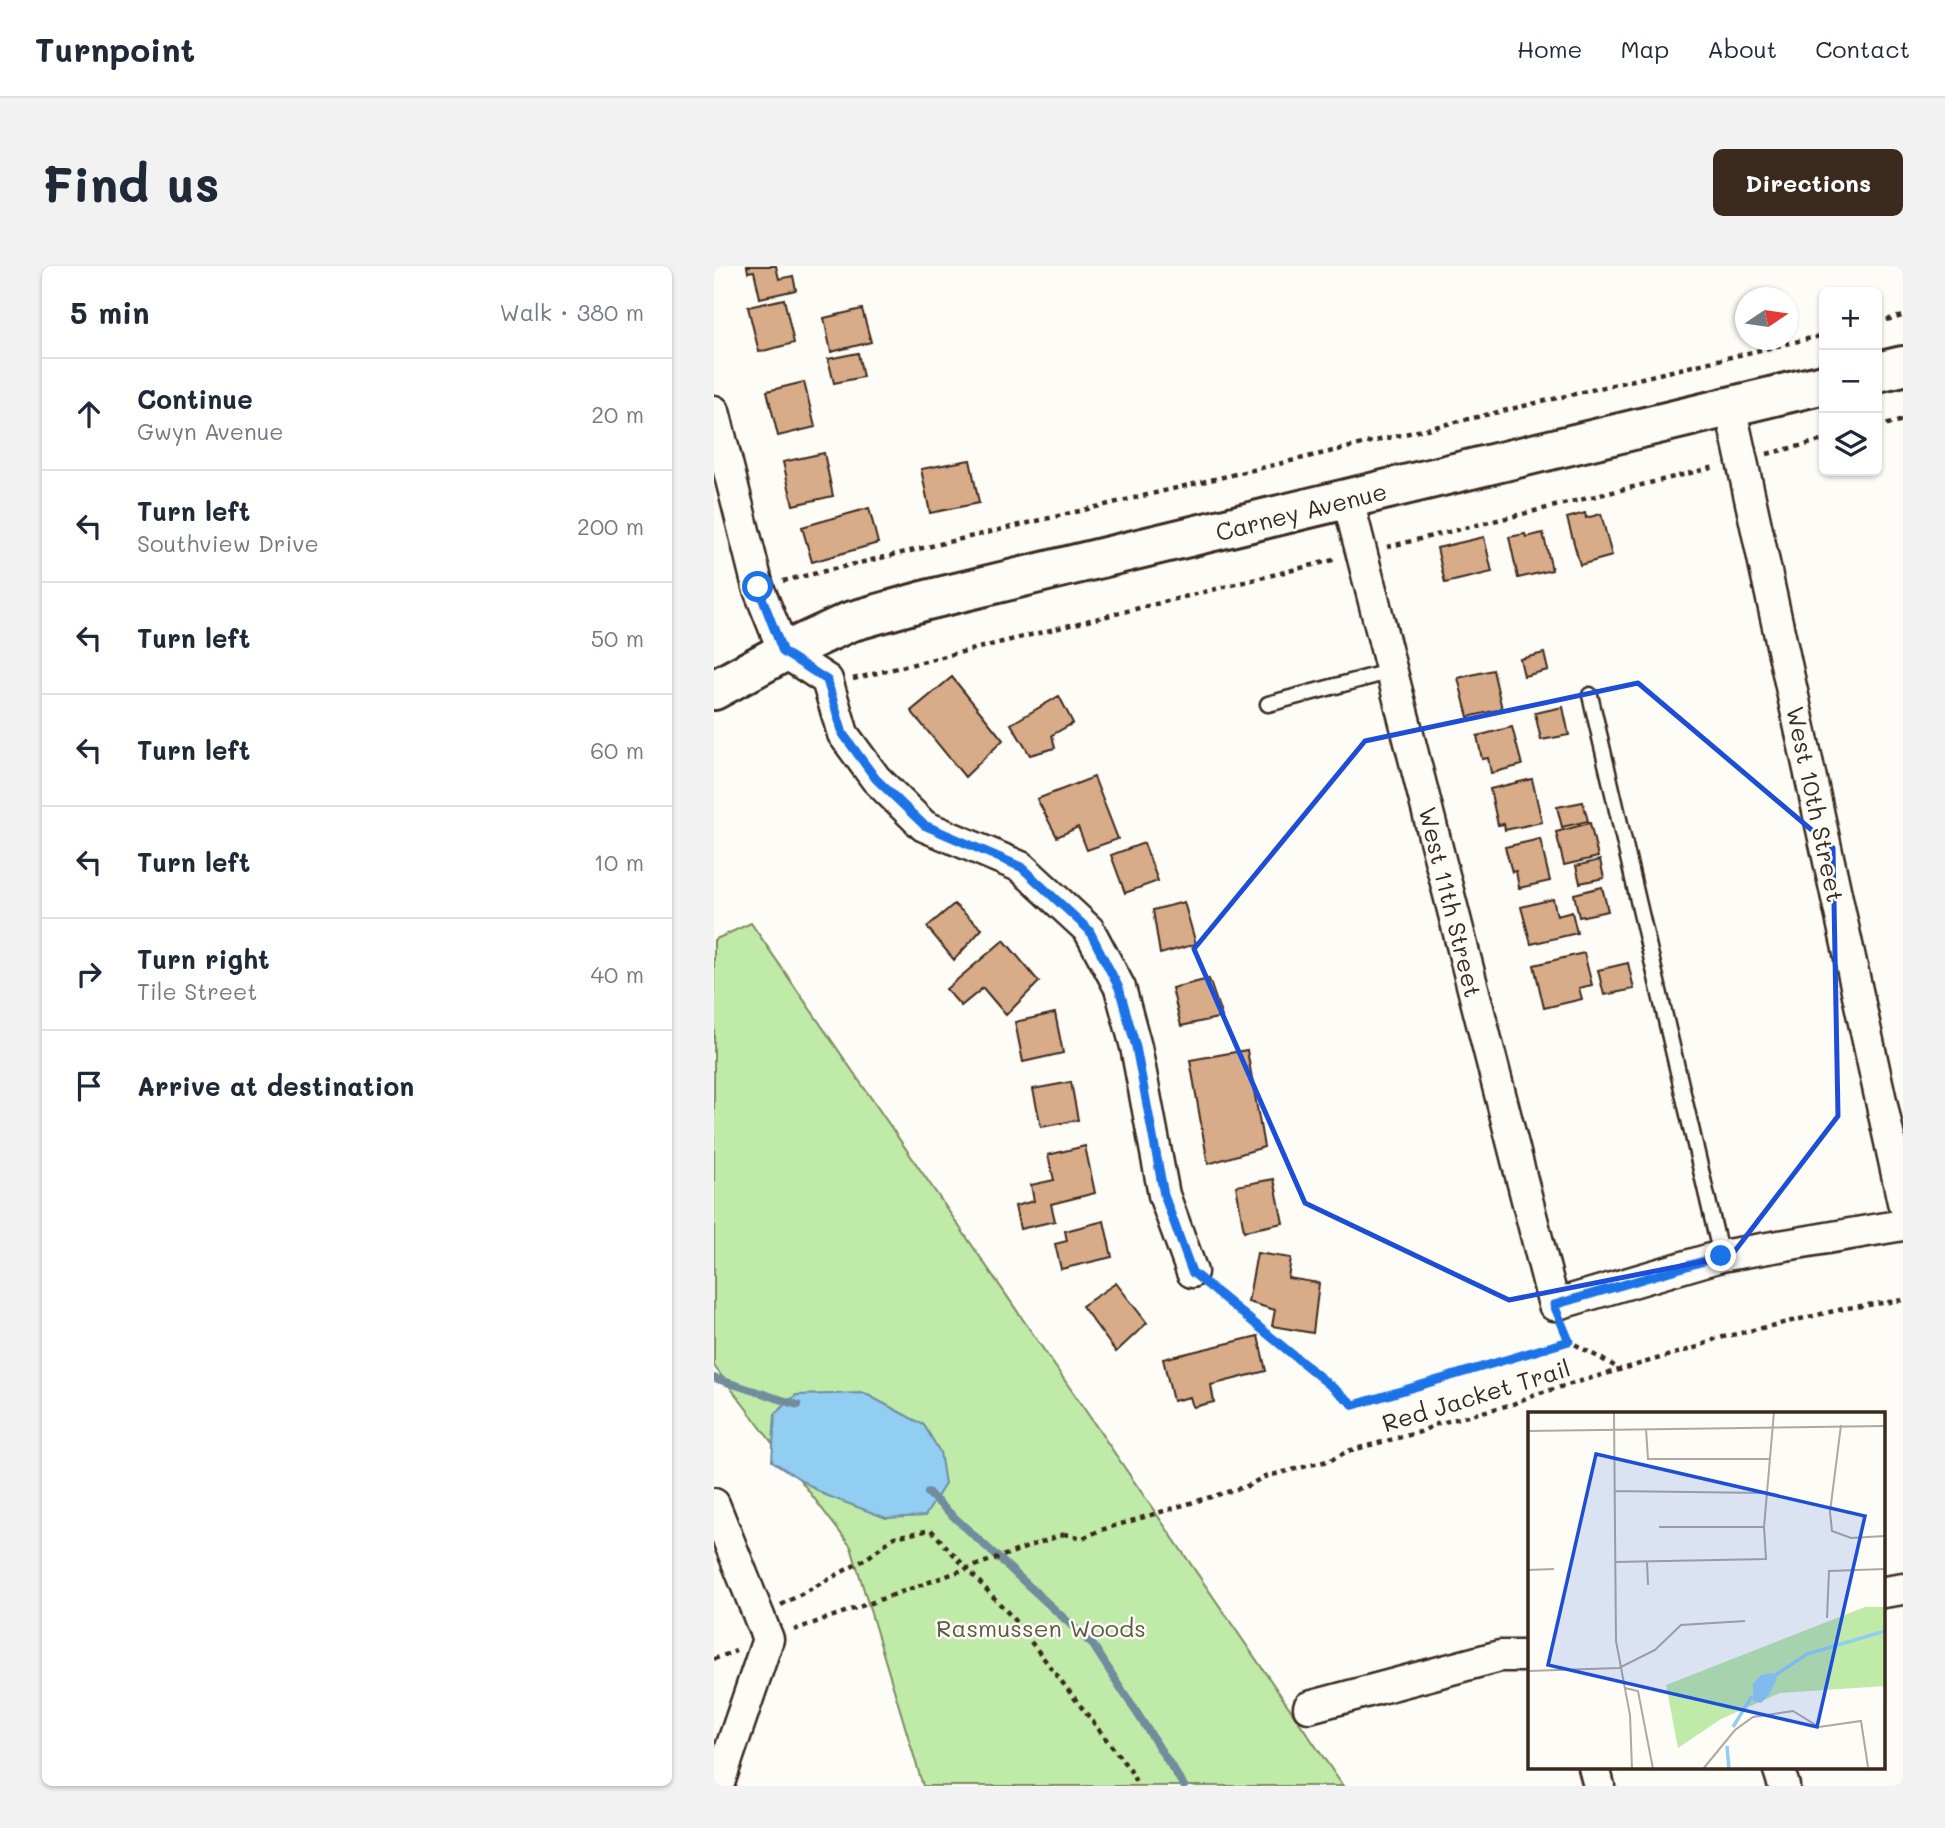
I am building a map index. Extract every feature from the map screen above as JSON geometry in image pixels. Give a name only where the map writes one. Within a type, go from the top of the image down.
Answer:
[{"type":"main road","points":[[1882,371],[1903,366]]},
{"type":"main road","name":"Carney Avenue","points":[[714,690],[783,652],[849,622],[927,600],[1819,385]]},
{"type":"street","name":"West 10th Street","points":[[1730,406],[1903,1202]]},
{"type":"street","points":[[714,411],[758,587],[783,652],[827,680],[843,734],[876,779],[924,825],[1021,867],[1089,930],[1119,988],[1136,1047],[1164,1195],[1192,1272]]},
{"type":"street","name":"West 11th Street","points":[[1348,500],[1554,1305]]},
{"type":"street","points":[[1554,1305],[1721,1256],[1903,1225]]},
{"type":"street","points":[[714,1504],[763,1628],[718,1786]]},
{"type":"street","points":[[1885,1592],[1903,1589]]},
{"type":"street","points":[[1309,1707],[1500,1656],[1528,1656]]},
{"type":"street","points":[[1595,1769],[1599,1786]]},
{"type":"street","points":[[1779,1769],[1784,1786]]},
{"type":"lane","points":[[1268,704],[1392,671]]},
{"type":"lane","points":[[1590,695],[1721,1256]]},
{"type":"path","points":[[1882,321],[1903,316]]},
{"type":"path","points":[[758,587],[1819,336]]},
{"type":"path","points":[[1882,426],[1903,420]]},
{"type":"path","points":[[827,680],[852,679],[1819,441]]},
{"type":"path","points":[[1192,1272],[1354,1405],[1569,1341]]},
{"type":"path","name":"Red Jacket Trail","points":[[763,1628],[890,1596],[1064,1534],[1083,1538],[1101,1530],[1247,1486],[1264,1477],[1331,1460],[1348,1451],[1513,1404],[1533,1395],[1698,1347],[1715,1339],[1847,1308],[1903,1300]]},
{"type":"path","points":[[1554,1305],[1569,1341],[1622,1369]]},
{"type":"path","points":[[714,1659],[866,1559],[894,1537],[932,1530],[1011,1616],[1130,1770],[1138,1786]]},
{"type":"highlighted area","points":[[1638,683],[1833,848],[1838,1116],[1731,1256],[1509,1300],[1305,1203],[1194,949],[1365,741]]},
{"type":"green space","name":"Rasmussen Woods","points":[[751,923],[1343,1786],[923,1786],[851,1547],[714,1366],[714,940]]},
{"type":"water","points":[[864,1393],[924,1425],[940,1452],[945,1484],[925,1516],[886,1518],[823,1494],[772,1461],[775,1414],[796,1395]]},
{"type":"building","points":[[747,266],[776,266],[779,279],[793,276],[796,290],[760,298],[754,271],[748,272]]},
{"type":"building","points":[[784,299],[794,343],[759,352],[748,307]]},
{"type":"building","points":[[862,309],[871,342],[831,352],[824,318]]},
{"type":"building","points":[[858,353],[863,377],[834,383],[828,359]]},
{"type":"building","points":[[804,382],[815,427],[778,436],[767,391]]},
{"type":"building","points":[[824,453],[833,496],[793,505],[783,462]]},
{"type":"building","points":[[970,460],[979,503],[930,513],[921,469]]},
{"type":"building","points":[[869,508],[878,543],[812,562],[802,527]]},
{"type":"building","points":[[1585,513],[1586,518],[1601,514],[1612,556],[1580,565],[1567,518]]},
{"type":"building","points":[[1543,533],[1552,570],[1518,578],[1509,537]]},
{"type":"building","points":[[1484,537],[1492,572],[1445,583],[1437,548]]},
{"type":"building","points":[[1544,653],[1548,670],[1524,676],[1520,659]]},
{"type":"building","points":[[1493,670],[1502,709],[1468,717],[1458,678]]},
{"type":"building","points":[[952,677],[1003,740],[965,777],[911,711]]},
{"type":"building","points":[[1059,696],[1073,723],[1052,735],[1055,748],[1030,755],[1011,724]]},
{"type":"building","points":[[1563,707],[1569,735],[1541,740],[1535,713]]},
{"type":"building","points":[[1512,727],[1522,765],[1491,773],[1488,758],[1482,759],[1477,736]]},
{"type":"building","points":[[1094,777],[1118,839],[1087,850],[1078,827],[1057,837],[1037,799]]},
{"type":"building","points":[[1532,779],[1542,822],[1505,830],[1504,824],[1498,825],[1490,789]]},
{"type":"building","points":[[1583,802],[1588,821],[1562,827],[1557,807]]},
{"type":"building","points":[[1590,823],[1598,857],[1564,865],[1556,832]]},
{"type":"building","points":[[1540,839],[1550,881],[1519,888],[1516,871],[1512,872],[1505,847]]},
{"type":"building","points":[[1144,843],[1158,881],[1125,893],[1111,855]]},
{"type":"building","points":[[1600,860],[1604,878],[1580,883],[1576,866]]},
{"type":"building","points":[[1602,887],[1608,911],[1579,917],[1574,894]]},
{"type":"building","points":[[1553,899],[1557,916],[1572,912],[1577,933],[1531,944],[1521,907]]},
{"type":"building","points":[[1184,902],[1196,944],[1160,954],[1153,910]]},
{"type":"building","points":[[954,904],[982,929],[954,960],[927,927]]},
{"type":"building","points":[[1004,940],[1039,982],[1006,1015],[983,988],[961,1006],[946,989]]},
{"type":"building","points":[[1584,953],[1592,985],[1579,988],[1582,999],[1544,1008],[1534,965]]},
{"type":"building","points":[[1628,963],[1634,989],[1604,995],[1598,970]]},
{"type":"building","points":[[1209,979],[1222,1017],[1181,1026],[1172,988]]},
{"type":"building","points":[[1055,1013],[1063,1053],[1023,1062],[1015,1022]]},
{"type":"building","points":[[1247,1050],[1264,1147],[1208,1164],[1190,1060]]},
{"type":"building","points":[[1071,1082],[1078,1120],[1041,1127],[1033,1089]]},
{"type":"building","points":[[1085,1146],[1095,1193],[1051,1204],[1055,1221],[1020,1229],[1015,1206],[1034,1201],[1031,1185],[1054,1180],[1048,1155]]},
{"type":"building","points":[[1274,1179],[1283,1223],[1244,1231],[1236,1186]]},
{"type":"building","points":[[1104,1221],[1112,1257],[1061,1269],[1055,1244],[1067,1241],[1065,1231]]},
{"type":"building","points":[[1257,1253],[1291,1258],[1288,1278],[1319,1283],[1313,1333],[1272,1326],[1275,1310],[1248,1302]]},
{"type":"building","points":[[1116,1283],[1147,1323],[1116,1352],[1082,1306]]},
{"type":"building","points":[[1258,1336],[1266,1371],[1211,1385],[1214,1402],[1193,1407],[1190,1397],[1173,1401],[1163,1359]]},
{"type":"waterway","points":[[714,1378],[798,1405]]},
{"type":"waterway","points":[[928,1493],[1093,1645],[1184,1786]]},
{"type":"route","points":[[758,587],[783,652],[827,680],[843,734],[876,779],[924,825],[1021,867],[1089,930],[1119,988],[1136,1047],[1164,1195],[1192,1272],[1354,1405],[1569,1341],[1554,1305],[1721,1256]]}]
